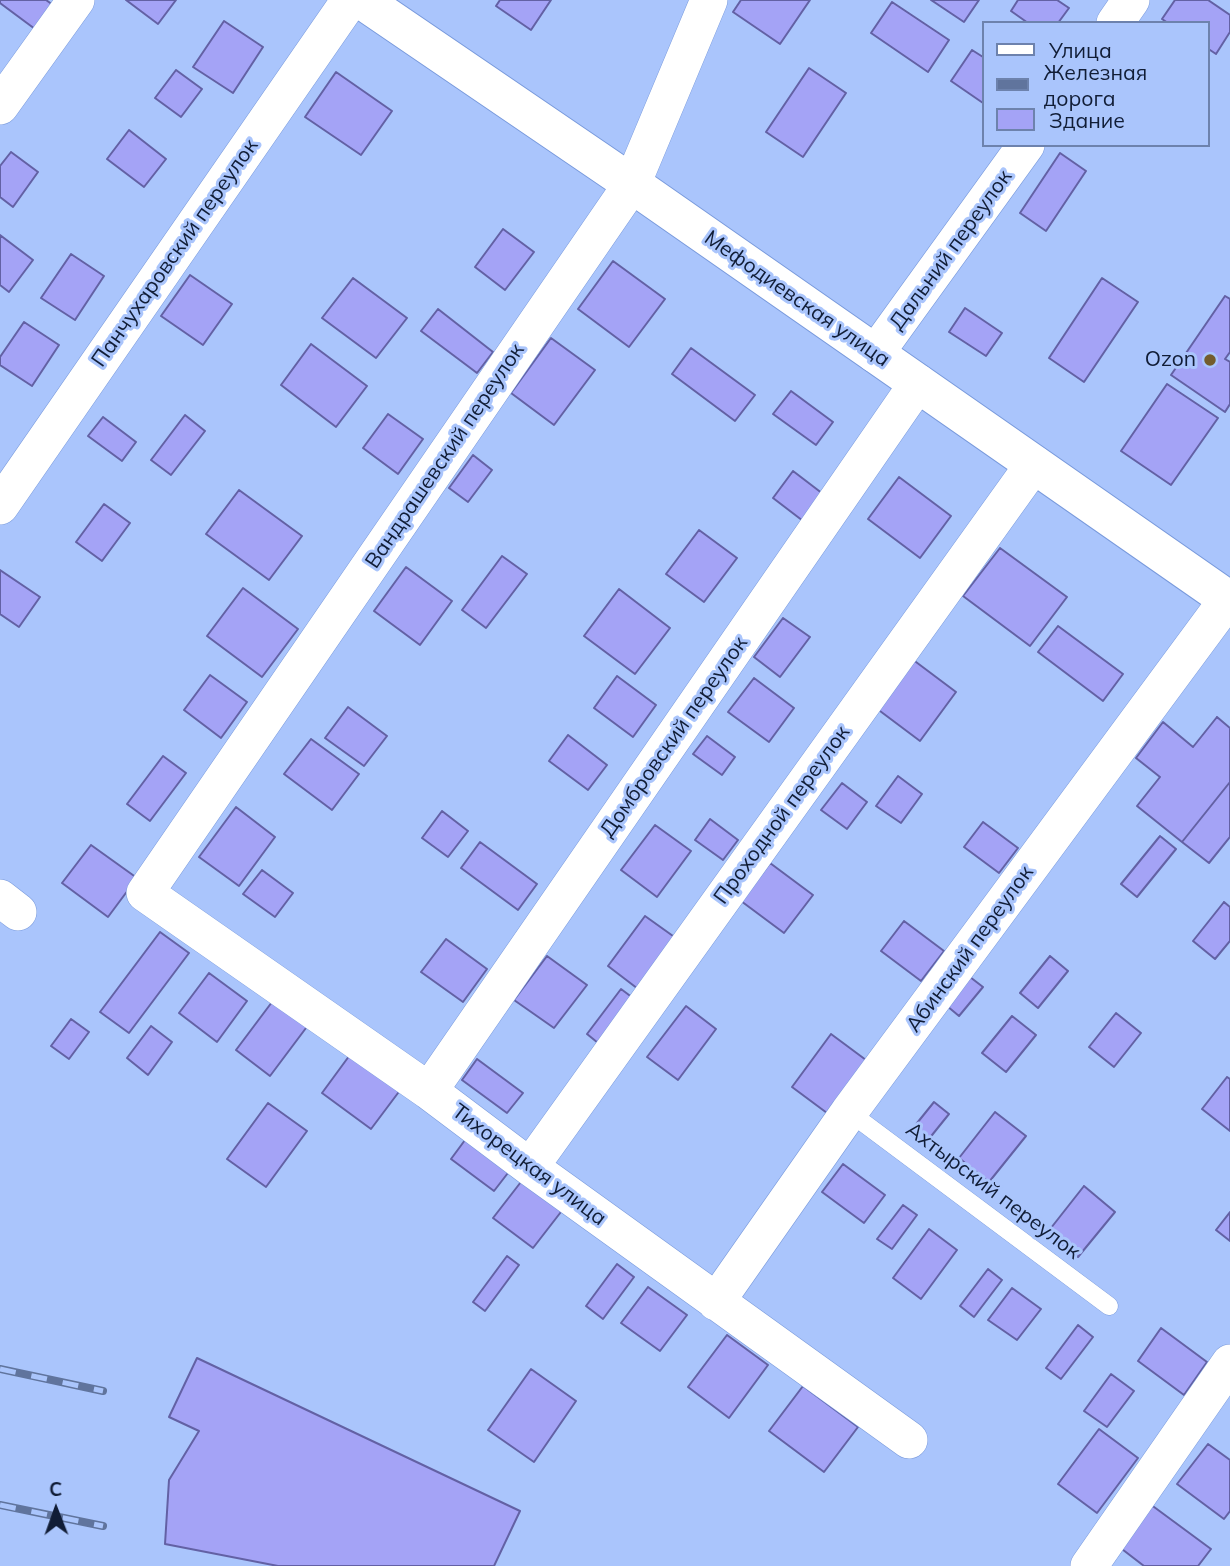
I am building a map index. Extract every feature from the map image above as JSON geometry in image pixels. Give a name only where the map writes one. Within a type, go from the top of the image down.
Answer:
[{"type":"main road","name":"Мефодиевская улица","points":[[362,0],[632,184],[1229,600]]},
{"type":"street","points":[[0,106],[76,0]]},
{"type":"street","name":"Панчухаровский переулок","points":[[0,506],[350,0]]},
{"type":"street","name":"Вандрашевский переулок","points":[[145,893],[632,184],[709,0]]},
{"type":"street","points":[[1116,21],[1131,0]]},
{"type":"street","name":"Дальний переулок","points":[[875,354],[1025,147]]},
{"type":"street","name":"Домбровский переулок","points":[[429,1091],[918,383]]},
{"type":"street","name":"Проходной переулок","points":[[530,1167],[1034,464]]},
{"type":"street","name":"Абинский переулок","points":[[716,1302],[849,1112],[1229,600]]},
{"type":"street","name":"Тихорецкая улица","points":[[145,893],[429,1091],[909,1440]]},
{"type":"street","points":[[1089,1566],[1230,1363]]},
{"type":"lane","name":"Ахтырский переулок","points":[[849,1112],[1109,1306]]},
{"type":"building","points":[[0,0],[46,0],[53,5],[35,29],[0,3]]},
{"type":"building","points":[[126,0],[176,0],[158,24]]},
{"type":"building","points":[[500,0],[551,0],[531,30],[496,6]]},
{"type":"building","points":[[741,0],[810,0],[780,44],[733,12]]},
{"type":"building","points":[[931,0],[979,0],[964,22]]},
{"type":"building","points":[[1018,0],[1057,0],[1069,8],[1059,21],[1025,21],[1011,11]]},
{"type":"building","points":[[1175,0],[1208,0],[1230,15],[1230,32],[1216,54],[1209,49],[1209,21],[1162,19]]},
{"type":"building","points":[[892,2],[949,40],[928,72],[871,33]]},
{"type":"building","points":[[224,21],[263,47],[233,93],[193,67]]},
{"type":"building","points":[[972,50],[982,56],[982,102],[951,81]]},
{"type":"building","points":[[809,68],[846,93],[803,157],[766,132]]},
{"type":"building","points":[[176,70],[202,89],[181,117],[155,98]]},
{"type":"building","points":[[336,72],[392,111],[361,155],[305,117]]},
{"type":"building","points":[[129,130],[166,159],[144,187],[107,159]]},
{"type":"building","points":[[11,152],[38,172],[13,207],[0,197],[0,166]]},
{"type":"building","points":[[1060,153],[1086,171],[1046,231],[1020,213]]},
{"type":"building","points":[[503,229],[534,252],[505,290],[475,267]]},
{"type":"building","points":[[0,235],[33,260],[9,292],[0,285]]},
{"type":"building","points":[[71,254],[104,276],[75,320],[41,298]]},
{"type":"building","points":[[613,261],[665,299],[629,347],[578,309]]},
{"type":"building","points":[[190,275],[232,304],[203,345],[161,316]]},
{"type":"building","points":[[353,278],[407,318],[376,358],[322,318]]},
{"type":"building","points":[[1102,278],[1138,302],[1084,382],[1049,358]]},
{"type":"building","points":[[1225,296],[1230,299],[1230,352],[1225,359],[1230,362],[1230,404],[1225,412],[1171,375]]},
{"type":"building","points":[[965,308],[1002,333],[986,356],[949,332]]},
{"type":"building","points":[[438,309],[493,352],[477,373],[421,331]]},
{"type":"building","points":[[24,322],[59,345],[32,386],[0,365],[0,357]]},
{"type":"building","points":[[551,338],[595,370],[554,425],[511,393]]},
{"type":"building","points":[[311,344],[367,386],[336,427],[281,385]]},
{"type":"building","points":[[691,348],[755,395],[735,421],[672,374]]},
{"type":"building","points":[[1167,384],[1218,418],[1171,485],[1121,451]]},
{"type":"building","points":[[791,391],[833,422],[816,445],[773,414]]},
{"type":"building","points":[[388,414],[423,439],[398,474],[363,448]]},
{"type":"building","points":[[185,415],[205,431],[171,475],[151,460]]},
{"type":"building","points":[[103,417],[136,442],[122,461],[88,436]]},
{"type":"building","points":[[473,455],[492,470],[468,502],[449,488]]},
{"type":"building","points":[[793,471],[827,497],[807,524],[773,498]]},
{"type":"building","points":[[899,477],[951,516],[920,558],[868,519]]},
{"type":"building","points":[[239,490],[302,536],[269,580],[206,534]]},
{"type":"building","points":[[104,504],[130,523],[102,561],[76,542]]},
{"type":"building","points":[[699,530],[737,558],[704,602],[666,574]]},
{"type":"building","points":[[1000,548],[1067,597],[1030,646],[963,596]]},
{"type":"building","points":[[502,556],[527,574],[486,628],[462,610]]},
{"type":"building","points":[[406,567],[452,601],[420,645],[374,611]]},
{"type":"building","points":[[0,570],[40,597],[19,627],[0,614]]},
{"type":"building","points":[[243,588],[298,629],[262,677],[207,636]]},
{"type":"building","points":[[619,589],[670,628],[635,674],[584,636]]},
{"type":"building","points":[[783,618],[810,637],[780,677],[754,657]]},
{"type":"building","points":[[1058,626],[1123,674],[1103,701],[1038,652]]},
{"type":"building","points":[[912,659],[956,692],[920,741],[876,708]]},
{"type":"building","points":[[210,675],[247,702],[221,738],[184,710]]},
{"type":"building","points":[[617,676],[656,705],[633,737],[594,708]]},
{"type":"building","points":[[754,678],[794,708],[769,742],[728,712]]},
{"type":"building","points":[[348,707],[387,736],[364,766],[325,738]]},
{"type":"building","points":[[1217,717],[1230,728],[1230,782],[1182,842],[1137,806],[1160,777],[1136,758],[1163,722],[1193,747]]},
{"type":"building","points":[[568,735],[607,765],[588,790],[549,761]]},
{"type":"building","points":[[707,736],[735,757],[722,775],[693,754]]},
{"type":"building","points":[[311,739],[359,774],[332,810],[284,774]]},
{"type":"building","points":[[163,756],[186,773],[150,821],[127,804]]},
{"type":"building","points":[[898,776],[922,794],[901,823],[876,806]]},
{"type":"building","points":[[1230,782],[1230,837],[1209,863],[1182,842]]},
{"type":"building","points":[[842,783],[867,802],[847,829],[821,810]]},
{"type":"building","points":[[236,807],[275,837],[239,886],[199,857]]},
{"type":"building","points":[[442,811],[468,831],[448,857],[422,838]]},
{"type":"building","points":[[710,819],[738,840],[723,860],[695,840]]},
{"type":"building","points":[[983,822],[1018,848],[999,873],[964,847]]},
{"type":"building","points":[[655,825],[691,851],[657,897],[621,870]]},
{"type":"building","points":[[1160,836],[1176,849],[1137,897],[1121,884]]},
{"type":"building","points":[[480,842],[537,884],[518,910],[461,868]]},
{"type":"building","points":[[91,845],[137,878],[108,917],[62,883]]},
{"type":"building","points":[[770,863],[813,895],[784,933],[741,901]]},
{"type":"building","points":[[262,870],[293,893],[275,917],[243,894]]},
{"type":"building","points":[[1224,902],[1230,907],[1230,941],[1215,959],[1193,941]]},
{"type":"building","points":[[645,916],[680,941],[642,992],[608,966]]},
{"type":"building","points":[[904,921],[944,951],[921,981],[881,951]]},
{"type":"building","points":[[160,932],[189,953],[129,1033],[100,1012]]},
{"type":"building","points":[[446,939],[487,969],[463,1002],[421,972]]},
{"type":"building","points":[[547,956],[587,985],[554,1028],[514,1000]]},
{"type":"building","points":[[1050,956],[1068,971],[1038,1008],[1020,993]]},
{"type":"building","points":[[209,973],[247,1001],[217,1042],[179,1013]]},
{"type":"building","points":[[970,977],[983,987],[959,1016],[947,1006]]},
{"type":"building","points":[[621,989],[637,1001],[603,1047],[587,1034]]},
{"type":"building","points":[[275,998],[309,1024],[270,1076],[236,1050]]},
{"type":"building","points":[[686,1006],[716,1029],[678,1080],[647,1057]]},
{"type":"building","points":[[1116,1013],[1141,1033],[1114,1067],[1089,1047]]},
{"type":"building","points":[[1012,1016],[1036,1035],[1006,1072],[982,1053]]},
{"type":"building","points":[[71,1019],[89,1032],[69,1059],[51,1046]]},
{"type":"building","points":[[151,1026],[172,1042],[148,1075],[127,1058]]},
{"type":"building","points":[[831,1034],[866,1060],[827,1113],[792,1087]]},
{"type":"building","points":[[355,1048],[404,1085],[371,1129],[322,1093]]},
{"type":"building","points":[[477,1059],[523,1093],[507,1113],[462,1080]]},
{"type":"building","points":[[1227,1077],[1230,1079],[1230,1131],[1202,1109]]},
{"type":"building","points":[[934,1102],[949,1114],[924,1145],[909,1133]]},
{"type":"building","points":[[268,1103],[307,1131],[266,1187],[227,1159]]},
{"type":"building","points":[[995,1112],[1026,1136],[989,1182],[959,1158]]},
{"type":"building","points":[[468,1136],[511,1169],[494,1191],[451,1159]]},
{"type":"building","points":[[843,1164],[885,1195],[864,1223],[822,1192]]},
{"type":"building","points":[[524,1178],[564,1208],[533,1248],[493,1218]]},
{"type":"building","points":[[1084,1186],[1115,1212],[1078,1257],[1047,1233]]},
{"type":"building","points":[[903,1205],[917,1215],[892,1249],[877,1239]]},
{"type":"building","points":[[1230,1212],[1230,1241],[1216,1230]]},
{"type":"building","points":[[929,1229],[957,1250],[921,1299],[893,1278]]},
{"type":"building","points":[[507,1256],[519,1265],[485,1311],[473,1302]]},
{"type":"building","points":[[617,1264],[634,1277],[603,1319],[586,1306]]},
{"type":"building","points":[[988,1269],[1002,1280],[974,1317],[960,1306]]},
{"type":"building","points":[[648,1287],[687,1315],[660,1351],[621,1323]]},
{"type":"building","points":[[1012,1288],[1041,1309],[1017,1340],[988,1320]]},
{"type":"building","points":[[1078,1325],[1093,1337],[1061,1379],[1046,1368]]},
{"type":"building","points":[[1161,1328],[1207,1362],[1184,1395],[1138,1361]]},
{"type":"building","points":[[727,1335],[768,1365],[729,1418],[688,1387]]},
{"type":"building","points":[[197,1358],[520,1511],[494,1566],[278,1566],[165,1544],[169,1480],[199,1431],[169,1417]]},
{"type":"building","points":[[531,1369],[576,1401],[534,1462],[488,1430]]},
{"type":"building","points":[[1111,1374],[1134,1391],[1107,1427],[1084,1411]]},
{"type":"building","points":[[803,1386],[858,1427],[824,1472],[769,1431]]},
{"type":"building","points":[[1099,1429],[1138,1458],[1097,1513],[1058,1484]]},
{"type":"building","points":[[1208,1444],[1230,1460],[1230,1511],[1224,1519],[1177,1484]]},
{"type":"building","points":[[1150,1504],[1211,1549],[1198,1566],[1144,1566],[1118,1546]]},
{"type":"railway","points":[[0,1369],[103,1391]]},
{"type":"railway","points":[[0,1505],[103,1526]]},
{"type":"place","name":"Ozon","points":[[1210,360]]}]
